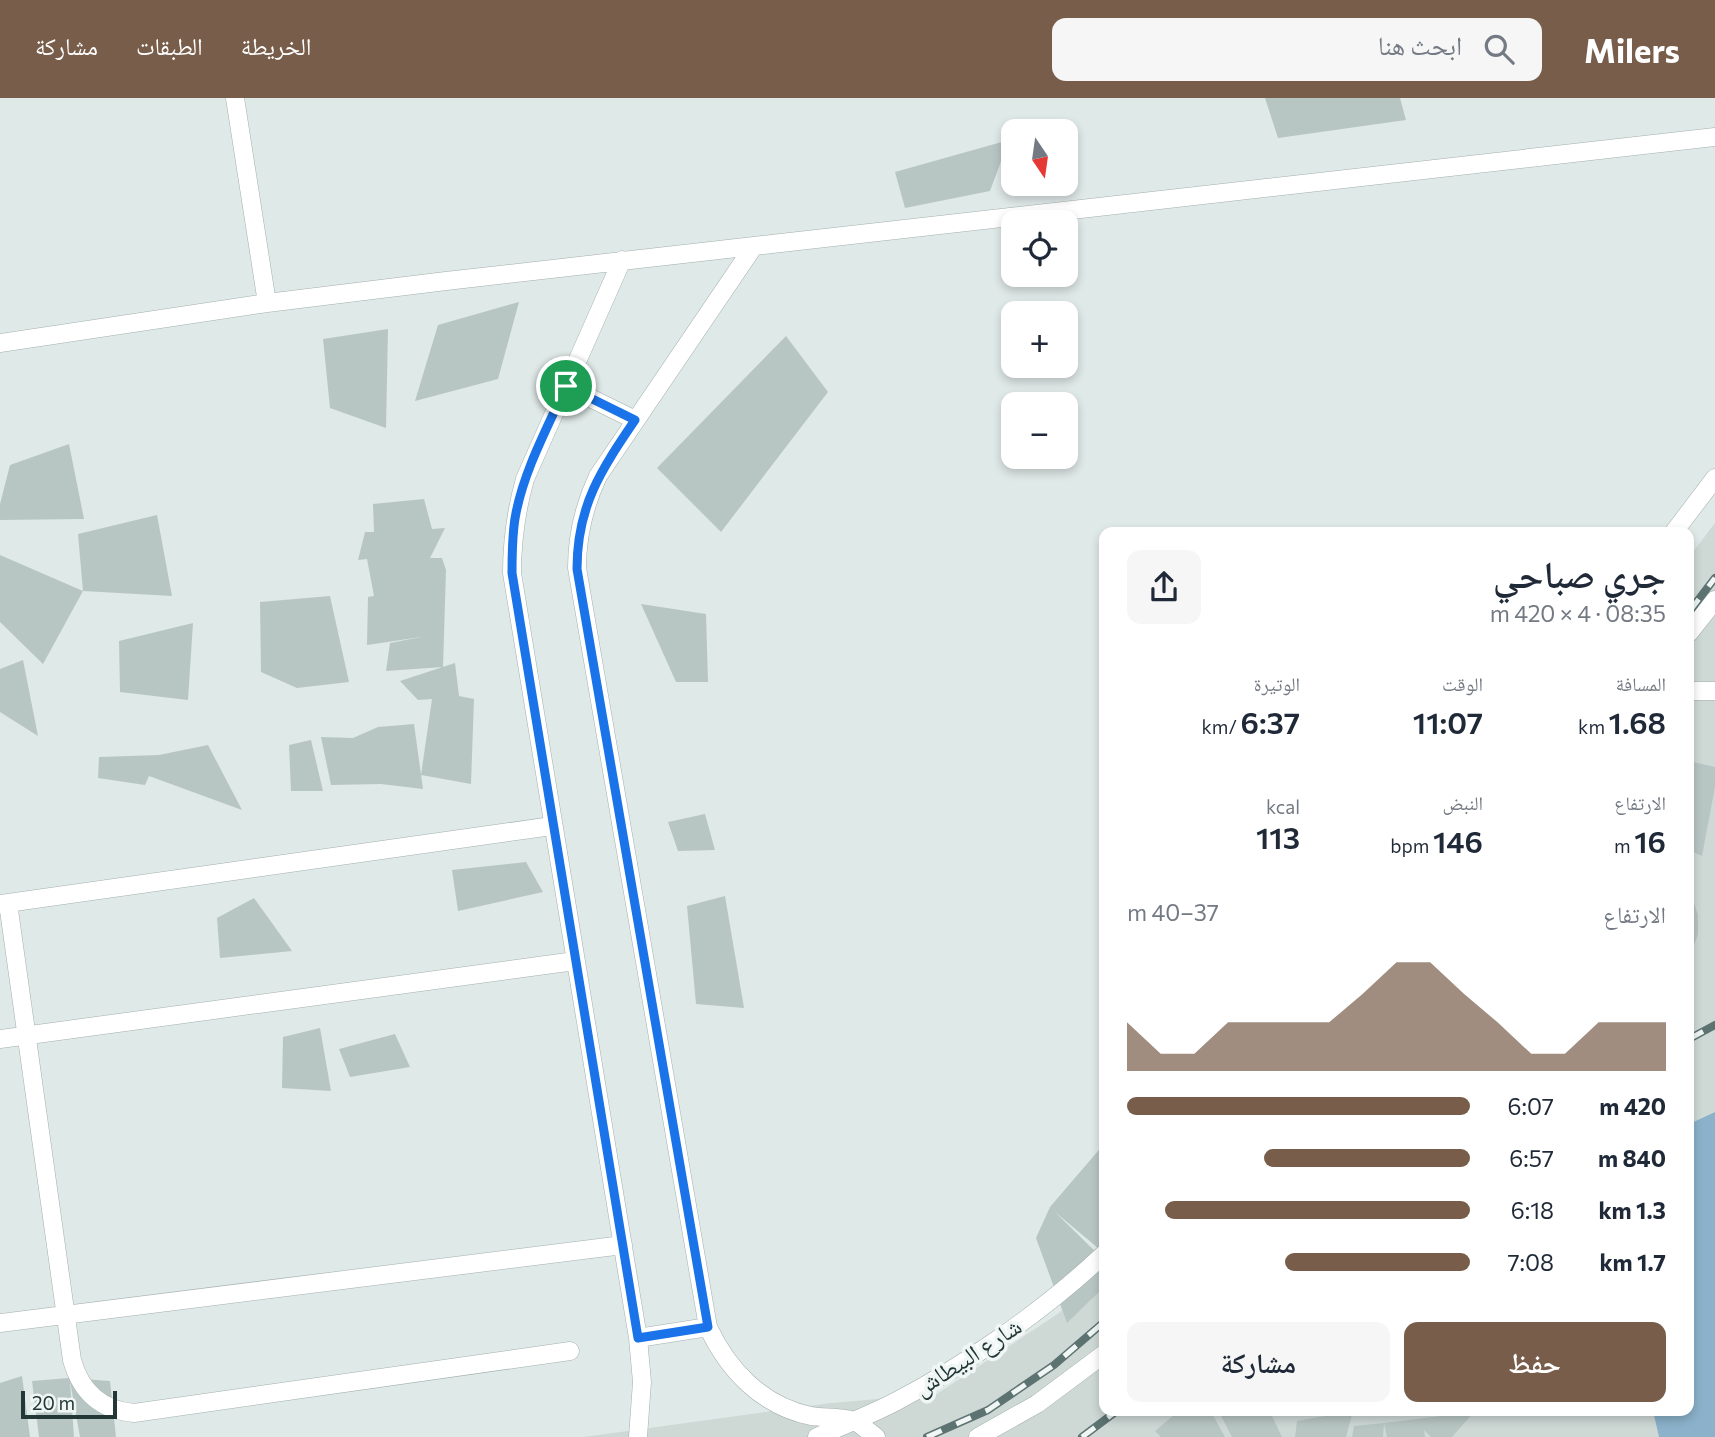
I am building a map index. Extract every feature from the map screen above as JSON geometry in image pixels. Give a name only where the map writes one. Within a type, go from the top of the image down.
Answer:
[{"type":"lane","points":[[235,98],[267,303]]},
{"type":"lane","points":[[0,343],[267,303],[622,260],[1715,137]]},
{"type":"lane","points":[[754,246],[598,476],[587,500],[580,527],[577,569],[708,1327],[731,1366],[765,1397],[807,1415],[830,1420],[853,1420],[876,1437]]},
{"type":"lane","points":[[622,260],[525,480],[515,514],[512,544],[515,599],[638,1338],[642,1382],[638,1437]]},
{"type":"lane","points":[[566,386],[635,420]]},
{"type":"lane","points":[[1678,527],[1715,478]]},
{"type":"lane","points":[[1694,627],[1715,600]]},
{"type":"lane","points":[[1694,691],[1715,691]]},
{"type":"lane","points":[[552,826],[4,903],[26,1036],[72,1360],[76,1376],[84,1389],[96,1400],[110,1408],[134,1413],[570,1351]]},
{"type":"lane","points":[[0,1039],[575,961]]},
{"type":"lane","points":[[0,1323],[623,1245]]},
{"type":"lane","name":"شارع البيطاش","points":[[817,1437],[895,1402],[991,1344],[1079,1278],[1099,1259]]},
{"type":"lane","points":[[638,1338],[708,1327]]},
{"type":"lane","points":[[978,1437],[1037,1404],[1099,1358]]},
{"type":"shaded area","points":[[1715,523],[1715,1112],[1694,1122],[1694,550]]},
{"type":"shaded area","points":[[1099,1273],[1099,1416],[1654,1416],[1659,1437],[584,1437],[831,1403],[937,1394],[1059,1313]]},
{"type":"water","points":[[1715,1112],[1715,1437],[1659,1437],[1654,1416],[1694,1416],[1694,1122]]},
{"type":"building","points":[[1265,98],[1400,98],[1406,120],[1278,138]]},
{"type":"building","points":[[1001,142],[1001,161],[990,191],[905,208],[895,172]]},
{"type":"building","points":[[519,302],[498,379],[415,401],[438,325]]},
{"type":"building","points":[[388,329],[386,428],[330,408],[323,339]]},
{"type":"building","points":[[786,336],[828,392],[721,532],[657,468]]},
{"type":"building","points":[[69,444],[84,519],[0,520],[0,504],[10,465]]},
{"type":"building","points":[[424,499],[432,529],[445,528],[430,558],[442,558],[446,570],[443,667],[386,671],[390,643],[421,637],[367,645],[368,597],[374,596],[367,559],[358,560],[365,532],[374,532],[373,504]]},
{"type":"building","points":[[157,515],[172,596],[83,591],[78,534]]},
{"type":"building","points":[[0,555],[83,591],[43,664],[0,622]]},
{"type":"building","points":[[330,596],[349,682],[297,688],[261,672],[260,602]]},
{"type":"building","points":[[641,604],[706,614],[708,682],[676,682]]},
{"type":"building","points":[[193,623],[188,700],[120,692],[119,641]]},
{"type":"building","points":[[23,660],[38,736],[0,712],[0,669]]},
{"type":"building","points":[[455,663],[459,696],[474,699],[471,784],[421,775],[432,699],[418,700],[400,681]]},
{"type":"building","points":[[414,724],[423,789],[381,784],[331,785],[321,737],[353,738],[378,727]]},
{"type":"building","points":[[311,740],[323,791],[291,791],[289,745]]},
{"type":"building","points":[[208,745],[242,810],[149,776],[145,785],[98,778],[99,757],[159,755]]},
{"type":"building","points":[[1694,762],[1715,767],[1715,787],[1702,856],[1694,852]]},
{"type":"building","points":[[705,814],[715,850],[678,851],[668,822]]},
{"type":"building","points":[[526,862],[543,892],[458,911],[452,870]]},
{"type":"building","points":[[725,896],[744,1008],[696,1004],[687,906]]},
{"type":"building","points":[[254,898],[292,951],[220,958],[217,918]]},
{"type":"building","points":[[1694,903],[1698,915],[1698,934],[1694,945]]},
{"type":"building","points":[[320,1028],[331,1091],[282,1088],[283,1037]]},
{"type":"building","points":[[395,1034],[410,1067],[350,1077],[339,1049]]},
{"type":"building","points":[[1099,1150],[1099,1249],[1055,1212],[1099,1255],[1099,1292],[1067,1323],[1036,1238],[1050,1207]]},
{"type":"building","points":[[22,1376],[30,1437],[0,1437],[0,1383]]},
{"type":"building","points":[[69,1378],[110,1381],[116,1437],[80,1437],[70,1381],[74,1437],[39,1437],[32,1381]]},
{"type":"building","points":[[1173,1416],[1213,1416],[1225,1437],[1161,1437],[1155,1431]]},
{"type":"building","points":[[1221,1416],[1272,1416],[1282,1437],[1232,1437]]},
{"type":"building","points":[[1325,1416],[1352,1416],[1346,1437],[1295,1437],[1297,1421]]},
{"type":"building","points":[[1441,1416],[1470,1416],[1452,1437],[1431,1437],[1424,1430],[1425,1437],[1387,1437],[1384,1423]]},
{"type":"building","points":[[1384,1423],[1383,1437],[1352,1437],[1354,1426]]},
{"type":"railway","points":[[1694,605],[1715,578]]},
{"type":"railway","points":[[1694,1036],[1715,1025]]},
{"type":"railway","points":[[927,1437],[988,1410],[1054,1365],[1099,1326]]},
{"type":"railway","points":[[1082,1437],[1110,1416]]},
{"type":"route","points":[[566,386],[635,420],[598,476],[587,500],[580,527],[577,569],[708,1327],[638,1338],[512,573],[515,514],[525,480],[566,386]]}]
